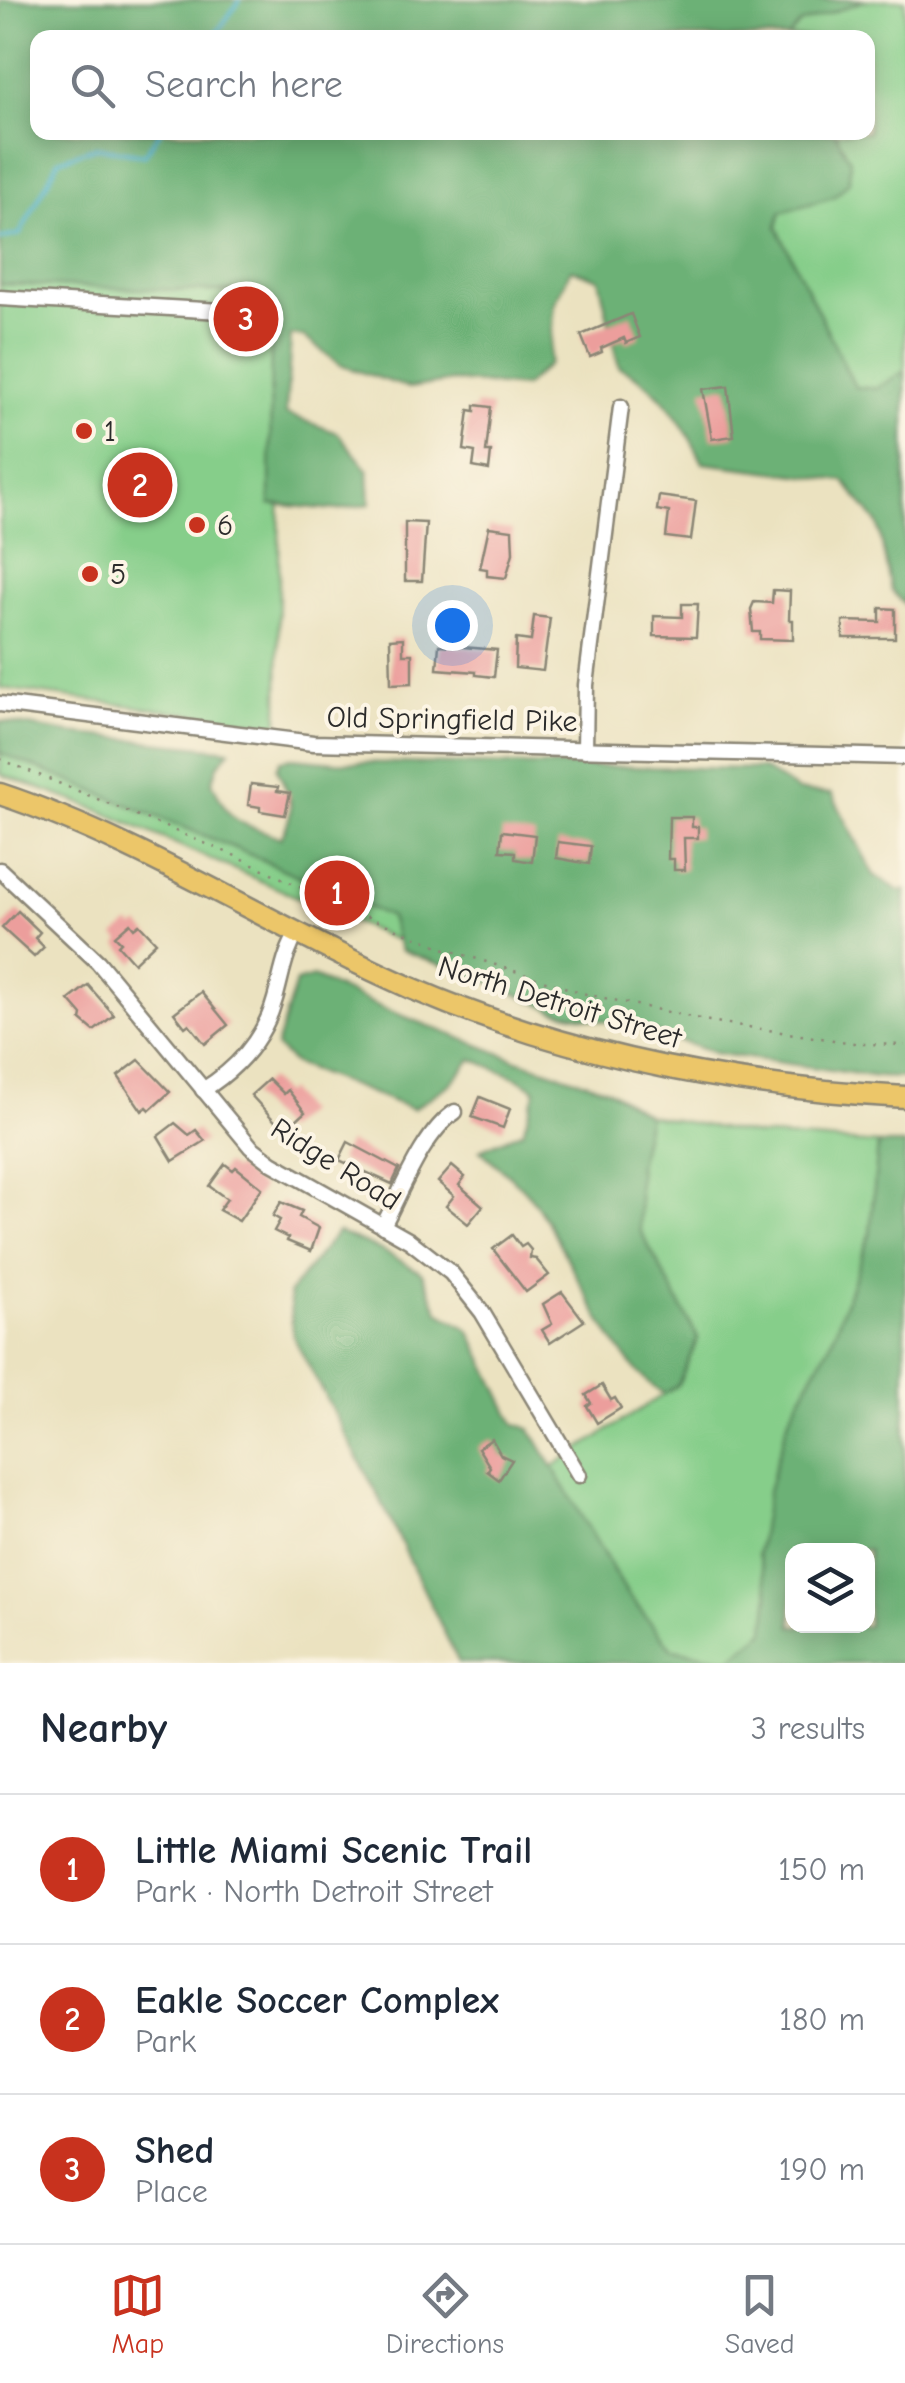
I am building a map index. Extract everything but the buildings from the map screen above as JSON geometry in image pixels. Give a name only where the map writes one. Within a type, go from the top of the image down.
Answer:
[{"type":"highway","name":"North Detroit Street","points":[[0,794],[97,832],[435,998],[502,1022],[585,1047],[746,1082],[905,1097]]},
{"type":"street","points":[[0,298],[221,312]]},
{"type":"street","points":[[586,750],[586,686],[622,407]]},
{"type":"street","name":"Old Springfield Pike","points":[[0,704],[313,743],[905,757]]},
{"type":"street","name":"Ridge Road","points":[[0,870],[98,962],[241,1136],[272,1163],[432,1257],[467,1292],[579,1475]]},
{"type":"street","points":[[203,1090],[242,1060],[260,1035],[274,1004],[284,957],[298,932]]},
{"type":"street","points":[[382,1226],[430,1138],[444,1118],[455,1112]]},
{"type":"path","points":[[0,759],[243,859],[324,899],[446,950],[551,983],[709,1021],[860,1044],[905,1045]]},
{"type":"green space","points":[[0,0],[866,0],[800,24],[795,30],[30,30],[30,140],[839,140],[850,160],[849,182],[834,197],[781,212],[777,227],[855,387],[877,388],[905,371],[905,605],[891,590],[878,524],[844,481],[703,463],[688,434],[659,395],[619,367],[599,279],[571,269],[555,303],[549,364],[524,387],[453,381],[409,388],[342,366],[304,337],[291,335],[286,414],[338,433],[368,470],[370,504],[337,510],[270,504],[271,309],[257,293],[0,284]]},
{"type":"green space","points":[[656,0],[905,0],[905,528],[721,140],[875,140],[875,30],[671,30]]},
{"type":"green space","points":[[0,276],[281,281],[278,726],[0,688]]},
{"type":"green space","points":[[0,721],[69,733],[230,750],[218,765],[212,782],[225,807],[237,820],[281,838],[291,810],[277,768],[281,760],[292,758],[763,769],[798,791],[832,794],[874,875],[900,891],[905,890],[905,1078],[714,1053],[648,1030],[555,1011],[487,981],[400,950],[390,917],[237,849],[0,753]]},
{"type":"green space","points":[[0,732],[402,901],[499,980],[388,937],[99,810],[0,774]]},
{"type":"green space","points":[[313,977],[517,1060],[607,1089],[648,1115],[638,1165],[640,1230],[698,1338],[678,1385],[664,1394],[624,1356],[536,1204],[480,1150],[523,1131],[536,1090],[472,1059],[450,1084],[413,1109],[294,1064],[276,1047],[296,982]]},
{"type":"green space","points":[[648,1115],[757,1135],[878,1144],[870,1234],[832,1340],[789,1418],[758,1554],[769,1594],[765,1632],[730,1659],[672,1649],[627,1593],[552,1467],[678,1385],[698,1338],[640,1230],[638,1165]]},
{"type":"green space","points":[[878,1144],[905,1144],[905,1663],[459,1663],[382,1503],[293,1336],[289,1293],[337,1232],[422,1273],[439,1312],[469,1330],[515,1425],[530,1428],[627,1594],[672,1649],[730,1659],[765,1631],[769,1594],[758,1554],[768,1491],[789,1418],[832,1340],[870,1234]]},
{"type":"waterway","points":[[219,30],[240,0]]},
{"type":"waterway","points":[[0,239],[20,234],[59,160],[96,147],[144,155],[154,140]]},
{"type":"place","name":"Shed","points":[[246,319]]},
{"type":"place","name":"1","points":[[84,431]]},
{"type":"place","name":"Eakle Soccer Complex","points":[[140,485]]},
{"type":"place","name":"6","points":[[197,525]]},
{"type":"place","name":"5","points":[[90,574]]},
{"type":"place","name":"Little Miami Scenic Trail","points":[[337,893]]}]
